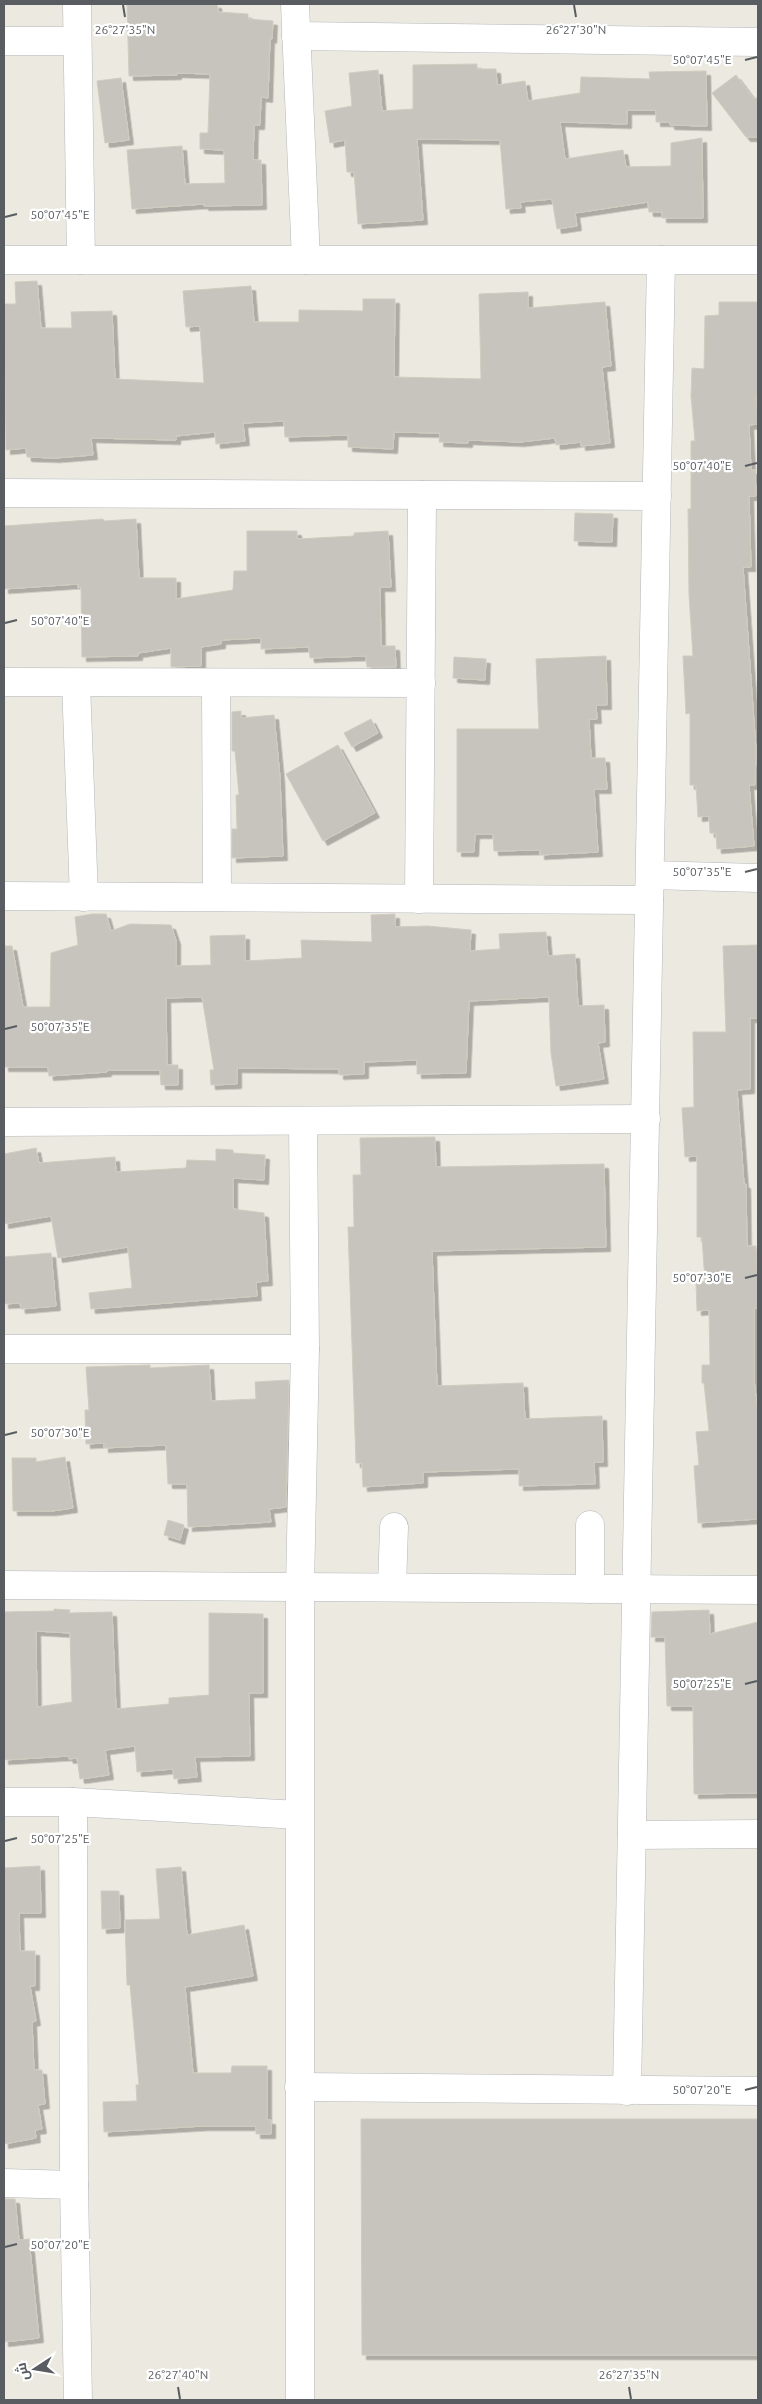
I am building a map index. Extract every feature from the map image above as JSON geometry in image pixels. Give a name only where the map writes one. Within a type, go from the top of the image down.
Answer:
[{"type":"street","points":[[77,4],[81,260]]},
{"type":"street","points":[[295,4],[306,260]]},
{"type":"street","points":[[296,36],[758,42]]},
{"type":"street","points":[[4,41],[77,40]]},
{"type":"street","points":[[4,260],[758,260]]},
{"type":"street","points":[[627,2091],[661,260]]},
{"type":"street","points":[[4,493],[656,496]]},
{"type":"street","points":[[420,898],[422,495]]},
{"type":"street","points":[[4,682],[421,683]]},
{"type":"street","points":[[76,683],[84,897]]},
{"type":"street","points":[[216,683],[217,897]]},
{"type":"street","points":[[4,896],[420,898],[650,887],[758,878]]},
{"type":"street","points":[[4,1122],[646,1118]]},
{"type":"street","points":[[300,2400],[300,1586],[305,1349],[303,1120]]},
{"type":"street","points":[[4,1349],[305,1349]]},
{"type":"street","points":[[590,1525],[590,1589]]},
{"type":"street","points":[[392,1587],[394,1527]]},
{"type":"street","points":[[4,1584],[758,1590]]},
{"type":"street","points":[[4,1802],[73,1802],[299,1815]]},
{"type":"street","points":[[73,1802],[74,2185],[78,2400]]},
{"type":"street","points":[[632,1835],[758,1834]]},
{"type":"street","points":[[299,2087],[758,2091]]},
{"type":"street","points":[[4,2183],[74,2185]]},
{"type":"building","points":[[127,4],[217,4],[218,12],[248,14],[248,19],[273,21],[272,39],[270,38],[268,98],[261,97],[260,125],[254,125],[253,160],[261,160],[262,205],[204,206],[204,204],[132,209],[127,150],[182,146],[185,184],[225,183],[224,150],[200,149],[200,133],[208,133],[210,74],[177,73],[177,75],[129,76]]},
{"type":"building","points":[[477,64],[477,69],[496,69],[497,85],[525,81],[528,101],[580,93],[581,77],[650,79],[649,72],[706,71],[707,126],[670,125],[670,122],[656,122],[656,110],[627,110],[627,124],[560,122],[565,159],[623,150],[626,167],[671,166],[671,143],[702,138],[703,218],[662,218],[662,212],[649,212],[648,202],[575,213],[577,226],[557,229],[552,199],[520,202],[521,208],[506,209],[500,140],[417,139],[423,220],[358,224],[354,172],[347,172],[345,140],[330,143],[325,111],[352,106],[349,73],[378,70],[382,111],[413,109],[413,65]]},
{"type":"building","points":[[736,75],[753,98],[758,98],[758,137],[746,137],[712,93]]},
{"type":"building","points":[[121,78],[129,140],[105,143],[97,81]]},
{"type":"building","points":[[37,281],[41,328],[72,328],[71,312],[112,311],[115,379],[204,383],[200,326],[186,327],[183,291],[251,286],[254,322],[299,322],[299,310],[363,311],[363,299],[395,299],[394,377],[481,379],[479,294],[528,292],[528,308],[605,302],[611,366],[602,367],[610,443],[581,446],[581,442],[556,445],[555,438],[520,442],[468,440],[468,443],[439,442],[440,433],[394,432],[393,449],[348,447],[348,435],[285,437],[284,421],[243,423],[245,441],[216,444],[215,432],[176,436],[176,440],[91,438],[93,455],[55,458],[27,457],[26,448],[6,450],[4,304],[16,304],[15,282]]},
{"type":"building","points":[[719,302],[758,302],[758,396],[756,395],[758,424],[749,425],[751,470],[755,470],[756,496],[749,496],[751,567],[743,567],[756,750],[755,785],[749,785],[754,846],[717,849],[716,833],[710,833],[709,816],[698,817],[696,785],[690,785],[690,713],[686,714],[683,656],[693,656],[689,595],[688,509],[691,509],[691,441],[695,441],[691,396],[692,368],[704,369],[705,316],[719,315]]},
{"type":"building","points":[[575,513],[613,514],[612,542],[574,541]]},
{"type":"building","points":[[103,519],[104,521],[136,519],[139,578],[176,578],[176,599],[233,590],[234,571],[247,571],[247,531],[297,531],[297,539],[354,536],[354,533],[388,531],[391,587],[380,587],[381,646],[395,646],[396,667],[367,667],[366,656],[310,658],[309,647],[261,649],[261,638],[221,640],[221,644],[201,647],[201,666],[171,667],[171,648],[138,653],[138,656],[82,657],[81,587],[78,588],[78,584],[4,589],[4,526]]},
{"type":"building","points":[[606,656],[607,705],[596,705],[597,719],[589,719],[591,758],[605,758],[607,789],[594,789],[598,852],[540,855],[540,850],[494,851],[493,834],[475,834],[474,852],[457,852],[457,729],[539,729],[536,659]]},
{"type":"building","points":[[454,657],[486,659],[485,680],[453,678]]},
{"type":"building","points":[[241,711],[241,718],[274,715],[280,777],[283,856],[232,858],[232,829],[237,829],[236,795],[239,795],[235,751],[232,751],[232,712]]},
{"type":"building","points":[[371,719],[378,733],[352,747],[344,733]]},
{"type":"building","points":[[338,745],[375,813],[323,841],[286,774]]},
{"type":"building","points":[[106,914],[111,931],[130,924],[171,925],[176,940],[176,966],[211,965],[210,936],[245,935],[245,961],[302,958],[301,940],[372,942],[371,915],[395,914],[395,927],[428,926],[471,930],[470,951],[500,949],[499,934],[546,932],[548,956],[575,954],[578,1006],[604,1005],[605,1042],[598,1043],[604,1079],[556,1086],[551,1053],[549,997],[469,1001],[466,1073],[417,1074],[417,1060],[364,1062],[364,1074],[339,1075],[339,1069],[237,1068],[237,1084],[211,1085],[210,1070],[214,1070],[202,997],[166,998],[167,1065],[178,1065],[178,1085],[161,1085],[160,1070],[107,1070],[107,1072],[49,1076],[48,1067],[4,1067],[4,946],[12,946],[23,1007],[50,1007],[51,953],[78,945],[75,917]]},
{"type":"building","points":[[758,945],[758,1018],[750,1018],[750,1089],[737,1090],[744,1184],[746,1184],[747,1246],[756,1246],[758,1308],[754,1308],[754,1380],[758,1414],[758,1519],[698,1523],[694,1466],[699,1465],[696,1432],[709,1431],[704,1383],[702,1383],[702,1365],[710,1365],[709,1310],[697,1311],[696,1282],[705,1282],[702,1237],[697,1237],[697,1156],[685,1157],[682,1108],[694,1107],[693,1032],[726,1032],[723,946]]},
{"type":"building","points":[[435,1137],[436,1167],[604,1164],[606,1247],[432,1251],[437,1386],[523,1383],[525,1419],[602,1416],[603,1462],[594,1462],[595,1484],[519,1486],[519,1469],[423,1472],[423,1483],[363,1487],[362,1463],[356,1463],[348,1227],[354,1227],[353,1175],[361,1175],[360,1138]]},
{"type":"building","points":[[36,1148],[39,1163],[115,1157],[116,1172],[186,1168],[187,1160],[216,1161],[216,1149],[233,1150],[233,1153],[265,1155],[264,1180],[233,1178],[233,1209],[264,1213],[268,1281],[256,1282],[257,1296],[91,1309],[89,1293],[132,1288],[128,1247],[58,1258],[51,1216],[4,1224],[4,1154]]},
{"type":"building","points":[[51,1253],[56,1306],[21,1309],[20,1303],[4,1304],[4,1257]]},
{"type":"building","points":[[150,1365],[150,1368],[209,1365],[211,1401],[256,1399],[255,1382],[289,1380],[286,1507],[269,1509],[271,1522],[188,1527],[187,1484],[168,1484],[166,1445],[104,1448],[104,1443],[86,1444],[85,1410],[89,1410],[86,1367]]},
{"type":"building","points":[[65,1457],[73,1508],[52,1511],[13,1511],[12,1458],[36,1458],[36,1462]]},
{"type":"building","points":[[168,1520],[184,1525],[180,1540],[164,1535]]},
{"type":"building","points":[[54,1609],[70,1610],[69,1613],[112,1612],[116,1709],[169,1704],[169,1698],[209,1695],[209,1613],[263,1614],[263,1693],[249,1693],[250,1756],[195,1757],[197,1777],[174,1779],[173,1769],[137,1772],[135,1746],[105,1750],[109,1775],[80,1779],[77,1758],[69,1759],[68,1756],[4,1760],[4,1612],[54,1611]],"holes":[[[36,1631],[70,1633],[72,1702],[37,1707]]]},
{"type":"building","points":[[709,1610],[710,1634],[758,1622],[758,1793],[694,1794],[693,1706],[667,1706],[665,1637],[651,1637],[652,1612]]},
{"type":"building","points":[[40,1866],[41,1913],[19,1913],[20,1951],[35,1951],[35,1986],[30,1986],[36,2021],[32,2022],[34,2070],[42,2070],[45,2104],[38,2105],[42,2129],[35,2130],[36,2138],[4,2144],[4,1868]]},
{"type":"building","points":[[181,1867],[187,1935],[244,1925],[253,1976],[185,1987],[193,2073],[231,2073],[232,2066],[267,2066],[267,2120],[271,2120],[271,2134],[256,2134],[256,2126],[203,2126],[104,2132],[103,2102],[137,2101],[136,2085],[139,2085],[130,1985],[127,1985],[125,1920],[160,1919],[156,1869]]},
{"type":"building","points":[[101,1891],[119,1891],[120,1928],[102,1929]]},
{"type":"building","points":[[361,2119],[758,2119],[758,2355],[362,2355]]},
{"type":"building","points":[[4,2199],[15,2199],[19,2240],[29,2239],[39,2338],[4,2342]]}]
